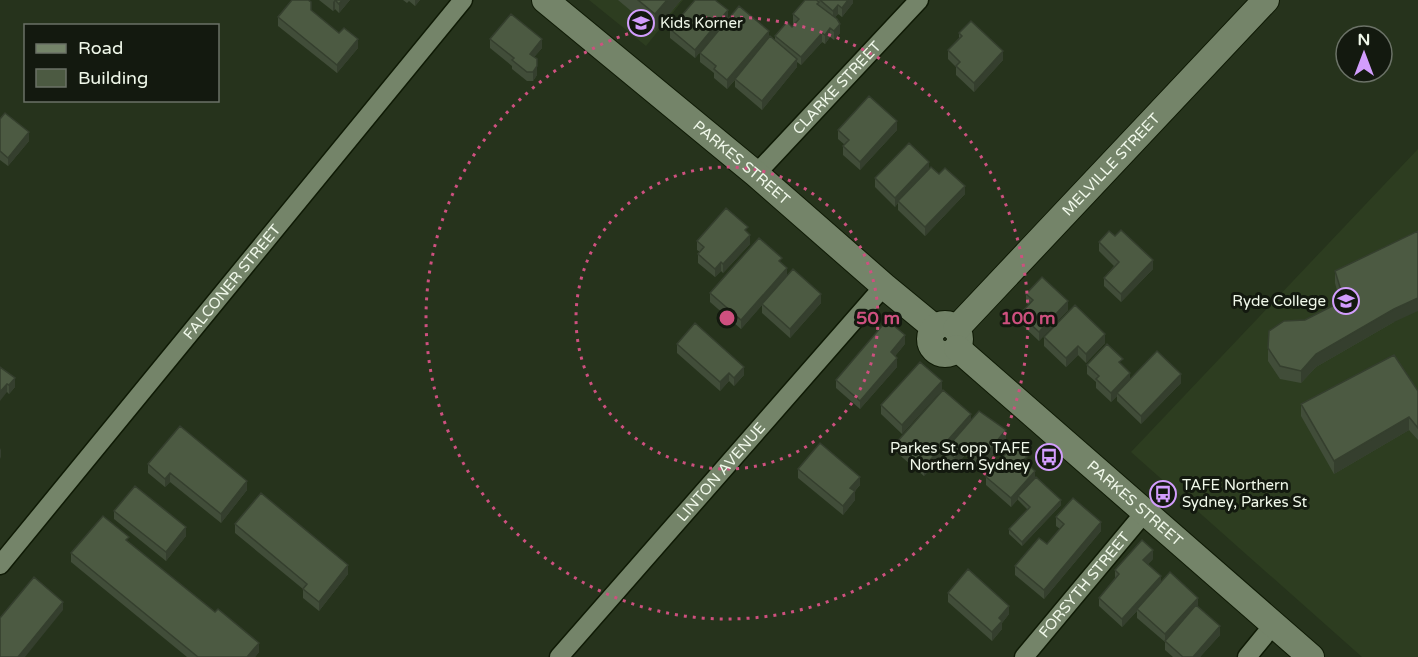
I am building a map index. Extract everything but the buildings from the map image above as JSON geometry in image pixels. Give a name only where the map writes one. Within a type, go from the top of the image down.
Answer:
[{"type":"street","name":"FALCONER STREET","points":[[0,565],[463,0]]},
{"type":"street","name":"PARKES STREET","points":[[545,0],[756,174],[884,286],[949,335],[1145,512],[1311,657]]},
{"type":"street","name":"CLARKE STREET","points":[[756,174],[919,0]]},
{"type":"street","name":"MELVILLE STREET","points":[[949,335],[1266,0]]},
{"type":"street","name":"LINTON AVENUE","points":[[559,657],[884,286]]},
{"type":"street","name":"FORSYTH STREET","points":[[1024,657],[1145,512]]},
{"type":"street","points":[[1247,657],[1274,624]]},
{"type":"shaded area","name":"Kids Korner","points":[[589,0],[683,0],[646,46]]},
{"type":"shaded area","name":"Ryde College","points":[[1418,149],[1418,657],[1362,657],[1131,452]]},
{"type":"place","name":"Kids Korner","points":[[641,23]]},
{"type":"place","name":"Ryde College","points":[[1346,301]]},
{"type":"place","name":"Parkes St opp TAFE Northern Sydney","points":[[1049,457]]},
{"type":"place","name":"TAFE Northern Sydney, Parkes St","points":[[1163,494]]}]
